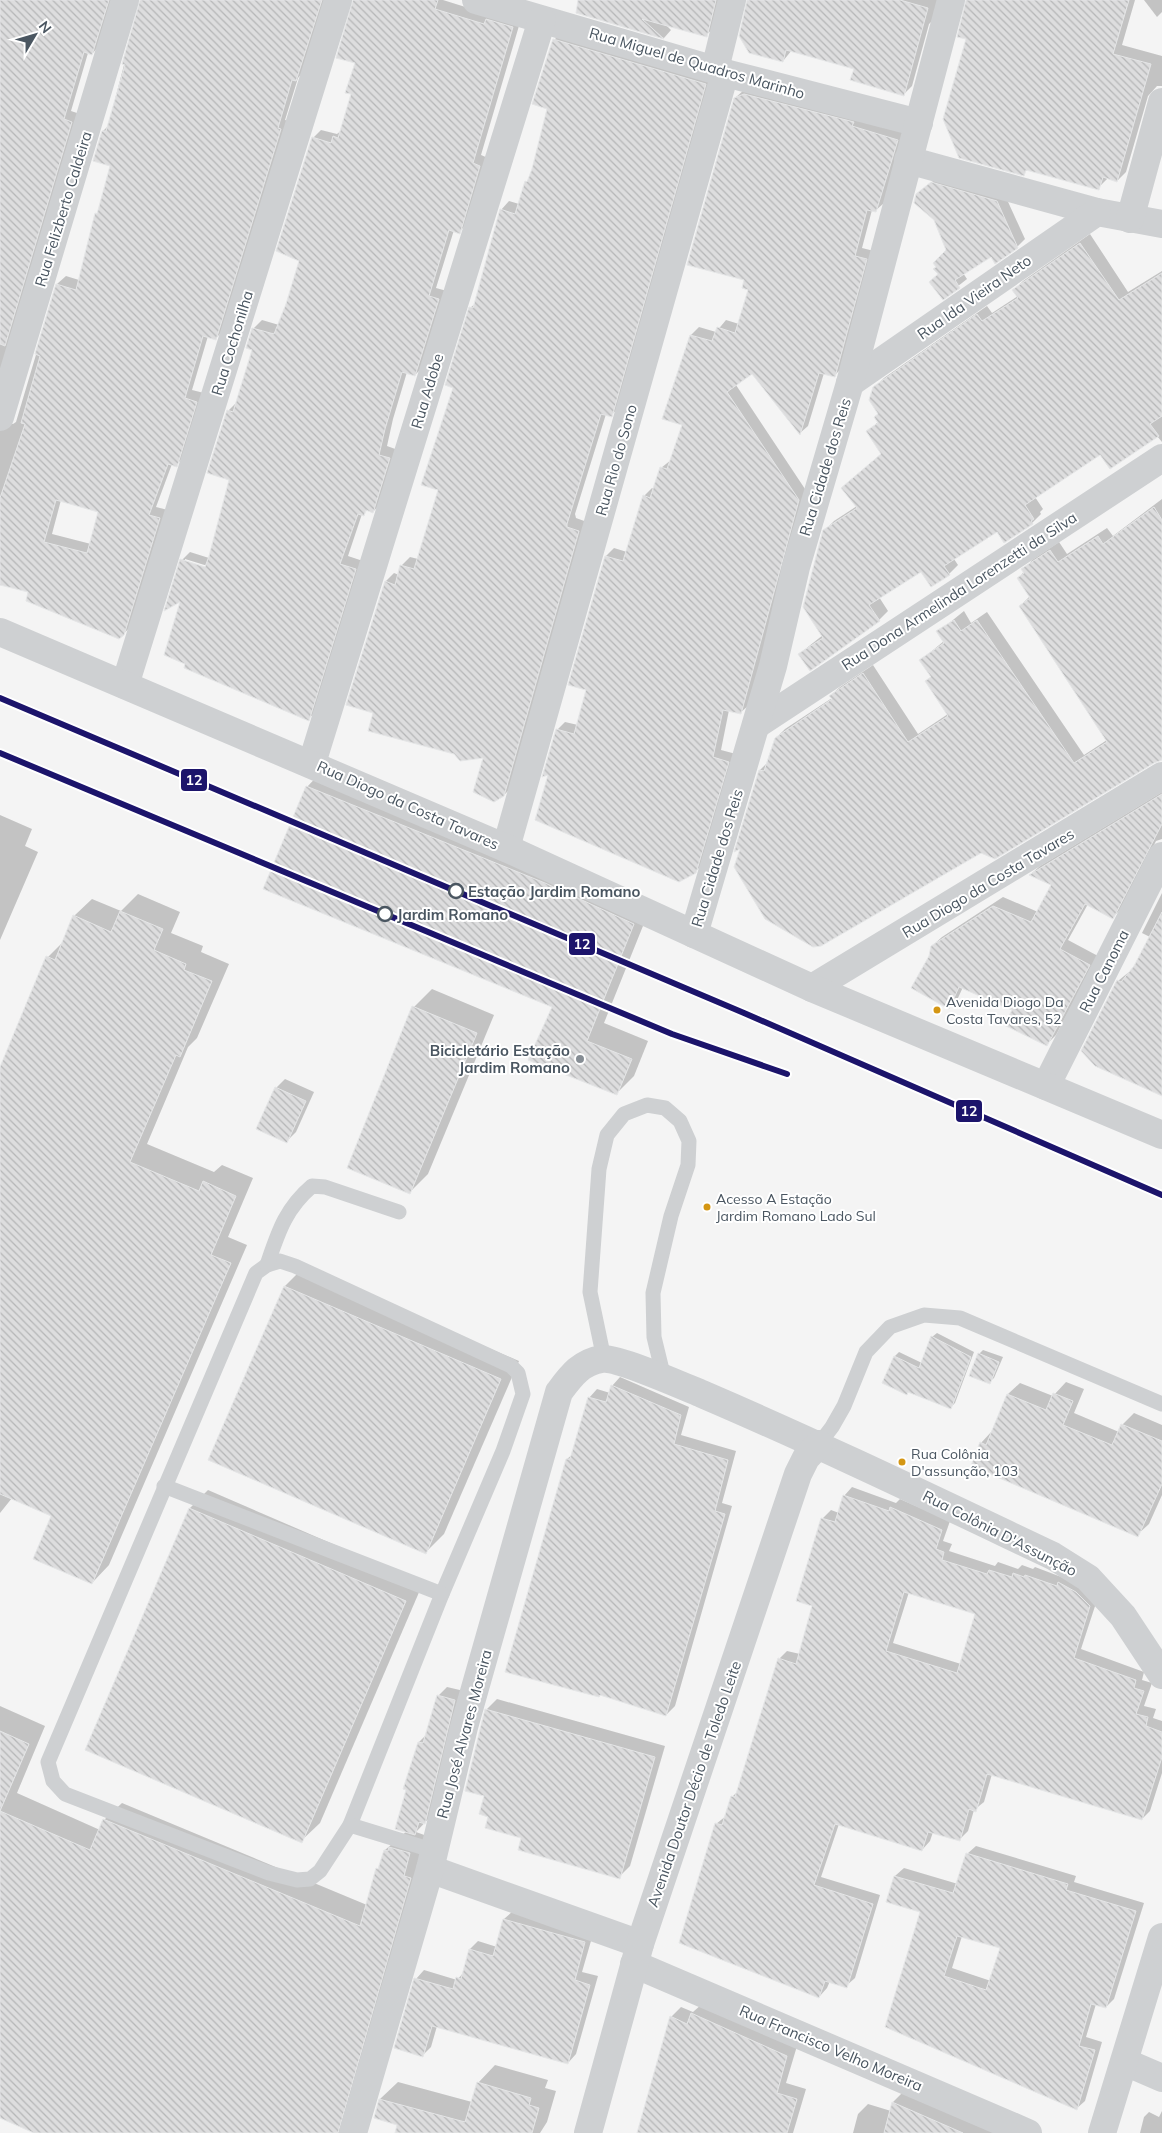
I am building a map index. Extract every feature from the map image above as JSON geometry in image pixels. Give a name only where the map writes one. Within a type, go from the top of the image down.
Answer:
[{"type":"street","name":"Rua Felizberto Caldeira","points":[[0,417],[125,0]]},
{"type":"street","name":"Rua Cochonilha","points":[[125,685],[338,0]]},
{"type":"street","name":"Rua Miguel de Quadros Marinho","points":[[476,0],[514,5],[542,20],[720,71],[919,123]]},
{"type":"street","name":"Rua Rio do Sono","points":[[506,848],[720,71],[732,0]]},
{"type":"street","name":"Rua Cidade dos Reis","points":[[694,934],[773,666],[796,567],[850,382],[951,0]]},
{"type":"street","name":"Rua Adobe","points":[[312,763],[542,20]]},
{"type":"street","points":[[1130,219],[1162,102]]},
{"type":"street","points":[[908,160],[1097,212],[1162,224]]},
{"type":"street","name":"Rua Ida Vieira Neto","points":[[850,382],[1097,212]]},
{"type":"street","name":"Rua Dona Armelinda Lorenzetti da Silva","points":[[756,725],[1162,458]]},
{"type":"street","name":"Rua Diogo da Costa Tavares","points":[[0,632],[312,763],[506,848],[812,988],[1162,1135]]},
{"type":"street","name":"Rua Diogo da Costa Tavares","points":[[812,988],[1162,776]]},
{"type":"street","name":"Rua Canoma","points":[[1046,1086],[1162,856]]},
{"type":"street","points":[[604,1359],[664,1378]]},
{"type":"street","name":"Rua José Alvares Moreira","points":[[353,2133],[432,1860],[464,1727],[559,1392],[572,1374],[586,1363],[604,1359]]},
{"type":"street","name":"Rua Colônia D'Assunção","points":[[664,1378],[819,1444],[1053,1556],[1088,1578],[1123,1616],[1162,1675]]},
{"type":"street","name":"Avenida Doutor Décio de Toledo Leite","points":[[588,2133],[637,1954],[798,1474],[806,1458],[819,1444]]},
{"type":"street","name":"Rua Francisco Velho Moreira","points":[[432,1860],[1028,2133]]},
{"type":"street","points":[[1102,2133],[1162,1937]]},
{"type":"street","points":[[1125,2062],[1162,2078]]},
{"type":"lane","points":[[604,1359],[590,1292],[599,1169],[607,1135],[624,1114],[647,1105],[665,1108],[680,1121],[689,1141],[688,1165],[671,1216],[653,1293],[654,1337],[664,1378]]},
{"type":"lane","points":[[267,1265],[283,1219],[299,1197],[312,1186],[325,1187],[399,1212]]},
{"type":"lane","points":[[280,1261],[295,1266],[511,1366],[518,1373],[523,1394],[503,1450],[442,1594],[350,1826],[320,1871],[310,1879],[296,1880],[269,1872],[66,1794],[53,1781],[48,1762],[164,1486],[256,1273],[267,1265],[280,1261]]},
{"type":"lane","points":[[819,1444],[832,1427],[844,1406],[866,1352],[890,1327],[924,1315],[960,1318],[1162,1404]]},
{"type":"lane","points":[[164,1486],[442,1594]]},
{"type":"lane","points":[[350,1826],[432,1860]]},
{"type":"building","points":[[0,0],[109,0],[92,55],[84,52],[64,119],[72,122],[5,346],[0,344]]},
{"type":"building","points":[[140,0],[322,0],[296,81],[292,80],[278,128],[281,129],[216,340],[203,336],[185,398],[197,402],[177,467],[168,464],[149,515],[160,518],[124,635],[119,639],[26,601],[28,592],[0,585],[0,498],[25,424],[21,423],[40,356],[35,354],[56,284],[76,290],[95,213],[97,214],[110,166],[93,161],[102,131],[106,131],[125,65],[122,64]],"holes":[[[56,500],[98,512],[87,553],[44,542]]]},
{"type":"building","points":[[353,0],[438,0],[435,9],[484,24],[486,19],[513,27],[473,163],[480,166],[460,234],[449,230],[429,296],[439,299],[415,376],[402,372],[385,429],[379,455],[390,458],[373,513],[366,510],[364,516],[358,514],[340,564],[356,569],[309,721],[184,668],[185,664],[164,655],[180,602],[164,611],[180,559],[205,567],[209,556],[229,480],[207,473],[227,410],[233,412],[252,350],[246,348],[252,328],[274,334],[286,304],[299,261],[276,251],[312,137],[331,143],[333,136],[338,138],[351,94],[345,93],[355,63],[336,58]]},
{"type":"building","points":[[578,0],[716,0],[707,37],[642,19],[664,39],[576,13]]},
{"type":"building","points":[[747,0],[900,0],[928,8],[904,96],[850,80],[854,69],[786,50],[783,62],[749,53],[739,36]]},
{"type":"building","points":[[966,0],[1129,0],[1113,54],[1151,64],[1117,182],[1103,177],[1099,190],[1026,170],[1024,176],[959,158],[943,119],[966,39],[957,37]]},
{"type":"building","points":[[553,39],[706,84],[612,417],[601,414],[567,524],[567,527],[579,531],[504,796],[494,802],[473,792],[483,758],[460,761],[454,754],[368,731],[373,713],[346,705],[385,581],[395,585],[400,565],[414,569],[438,490],[421,485],[453,388],[445,385],[469,307],[473,308],[500,209],[515,214],[525,181],[527,182],[532,169],[547,109],[532,104]]},
{"type":"building","points":[[744,94],[854,122],[852,126],[898,140],[876,212],[867,210],[855,256],[867,259],[835,377],[819,373],[800,435],[752,374],[727,392],[799,500],[741,714],[723,710],[713,757],[729,762],[696,873],[679,882],[535,820],[548,775],[542,777],[556,729],[574,734],[586,690],[568,685],[605,556],[623,561],[643,495],[650,498],[660,467],[667,469],[682,425],[662,419],[690,335],[712,341],[717,327],[735,333],[748,290],[742,288],[744,280],[687,265],[734,98]]},
{"type":"building","points":[[931,182],[997,201],[1018,248],[995,264],[991,257],[955,280],[960,288],[943,300],[929,282],[938,274],[933,269],[936,267],[933,263],[946,250],[934,220],[914,203],[916,194]]},
{"type":"building","points":[[1080,243],[1119,300],[1162,273],[1162,416],[1150,424],[1159,436],[1110,469],[1100,455],[1025,505],[1034,519],[1031,521],[1033,524],[1004,543],[997,532],[944,566],[950,575],[931,587],[921,572],[869,605],[880,621],[810,671],[798,654],[823,638],[803,607],[823,530],[857,508],[841,488],[881,454],[866,431],[878,423],[874,417],[878,414],[869,400],[873,387],[977,314],[982,321],[1018,298],[1012,290]]},
{"type":"building","points":[[1154,507],[1162,520],[1162,760],[995,859],[981,853],[821,946],[813,947],[765,919],[734,867],[740,849],[734,852],[759,770],[764,771],[775,738],[832,699],[829,696],[863,673],[908,742],[948,716],[925,681],[931,677],[919,660],[944,643],[936,631],[954,620],[961,631],[977,620],[1074,763],[1107,742],[1019,606],[1030,598],[1017,578],[1024,573],[1021,569],[1050,550],[1058,562],[1098,536],[1103,544]]},
{"type":"building","name":"Estação Jardim Romano","points":[[306,786],[545,883],[634,924],[587,1041],[632,1059],[617,1095],[528,1060],[552,1007],[263,889]]},
{"type":"building","points":[[1162,794],[1162,824],[1113,919],[1085,904],[1060,949],[1090,965],[1047,1046],[1004,1025],[1012,1010],[959,987],[949,1009],[911,988],[929,956],[931,946],[993,906],[1031,922],[1051,885],[1029,875]]},
{"type":"building","points":[[120,911],[163,929],[154,950],[186,964],[184,970],[212,981],[180,1057],[176,1055],[130,1162],[199,1191],[203,1181],[236,1196],[211,1255],[231,1263],[92,1584],[33,1559],[51,1516],[0,1494],[0,1067],[46,956],[55,960],[73,915],[111,932]]},
{"type":"building","points":[[1162,912],[1162,1096],[1095,1066],[1081,1051],[1117,980],[1121,982],[1134,966]]},
{"type":"building","points":[[412,1006],[477,1033],[410,1194],[347,1168]]},
{"type":"building","points":[[275,1087],[306,1101],[287,1143],[256,1129]]},
{"type":"building","points":[[284,1286],[501,1379],[426,1554],[208,1460]]},
{"type":"building","points":[[931,1336],[971,1357],[951,1409],[908,1392],[907,1395],[882,1383],[894,1356],[919,1368]]},
{"type":"building","points":[[978,1353],[999,1362],[990,1384],[969,1376]]},
{"type":"building","points":[[611,1385],[681,1415],[674,1444],[728,1460],[715,1511],[725,1514],[666,1716],[600,1695],[599,1697],[505,1672],[566,1459],[570,1459],[588,1397],[606,1402]]},
{"type":"building","points":[[1053,1393],[1073,1401],[1063,1425],[1112,1445],[1121,1424],[1162,1441],[1162,1484],[1138,1537],[971,1466],[980,1442],[986,1445],[1007,1394],[1046,1410]]},
{"type":"building","points":[[843,1495],[889,1511],[890,1507],[942,1530],[936,1549],[944,1552],[942,1560],[987,1574],[989,1570],[1012,1577],[1013,1573],[1024,1577],[1025,1575],[1057,1586],[1058,1582],[1076,1592],[1090,1606],[1074,1658],[1136,1680],[1134,1688],[1144,1691],[1136,1714],[1148,1717],[1146,1726],[1162,1732],[1162,1757],[1142,1820],[987,1774],[976,1812],[969,1809],[960,1841],[928,1832],[922,1851],[835,1824],[814,1885],[873,1904],[847,1988],[825,1981],[819,1998],[679,1943],[715,1823],[722,1825],[731,1796],[735,1797],[778,1658],[796,1664],[812,1606],[796,1601],[821,1518],[835,1522]],"holes":[[[904,1592],[975,1614],[957,1673],[886,1651]]]},
{"type":"building","points":[[189,1508],[406,1601],[302,1843],[85,1750]]},
{"type":"building","points":[[437,1695],[455,1700],[425,1824],[419,1822],[415,1835],[395,1829],[406,1790],[403,1789],[418,1742],[423,1743]]},
{"type":"building","points":[[485,1709],[655,1757],[620,1879],[518,1850],[521,1838],[485,1828],[488,1817],[479,1814],[484,1796],[465,1791]]},
{"type":"building","points":[[0,1731],[29,1744],[0,1811]]},
{"type":"building","points":[[0,1811],[90,1850],[103,1819],[360,1926],[376,1868],[378,1869],[384,1850],[388,1851],[389,1847],[410,1853],[404,1876],[411,1878],[338,2133],[34,2133],[0,2118]]},
{"type":"building","points":[[966,1853],[1068,1884],[1066,1890],[1136,1911],[1106,2008],[1091,2004],[1079,2046],[1095,2050],[1077,2110],[885,2027],[920,1912],[886,1902],[894,1876],[953,1893]],"holes":[[[957,1936],[1000,1948],[986,1990],[944,1976]]]},
{"type":"building","points":[[503,1919],[585,1942],[575,1980],[590,1985],[568,2064],[432,2026],[423,2057],[394,2048],[414,1978],[453,1989],[456,1977],[461,1979],[469,1949],[493,1956]]},
{"type":"building","points":[[691,2013],[787,2056],[777,2093],[797,2099],[787,2133],[637,2133],[670,2016],[687,2024]]},
{"type":"building","points":[[477,2082],[531,2098],[529,2105],[539,2108],[532,2133],[395,2133],[397,2125],[374,2118],[379,2099],[465,2122]]},
{"type":"building","points":[[892,2102],[963,2133],[884,2133]]},
{"type":"transit line","name":"12","points":[[0,698],[744,1013],[1162,1195]]},
{"type":"transit line","name":"12","points":[[0,753],[672,1034],[787,1074]]},
{"type":"place","name":"Estação Jardim Romano","points":[[456,891]]},
{"type":"place","name":"Jardim Romano","points":[[385,914]]},
{"type":"place","name":"Avenida Diogo Da Costa Tavares, 52","points":[[937,1010]]},
{"type":"place","name":"Bicicletário Estação Jardim Romano","points":[[580,1059]]},
{"type":"place","name":"Acesso A Estação Jardim Romano Lado Sul","points":[[707,1207]]},
{"type":"place","name":"Rua Colônia D'assunção, 103","points":[[902,1462]]}]
